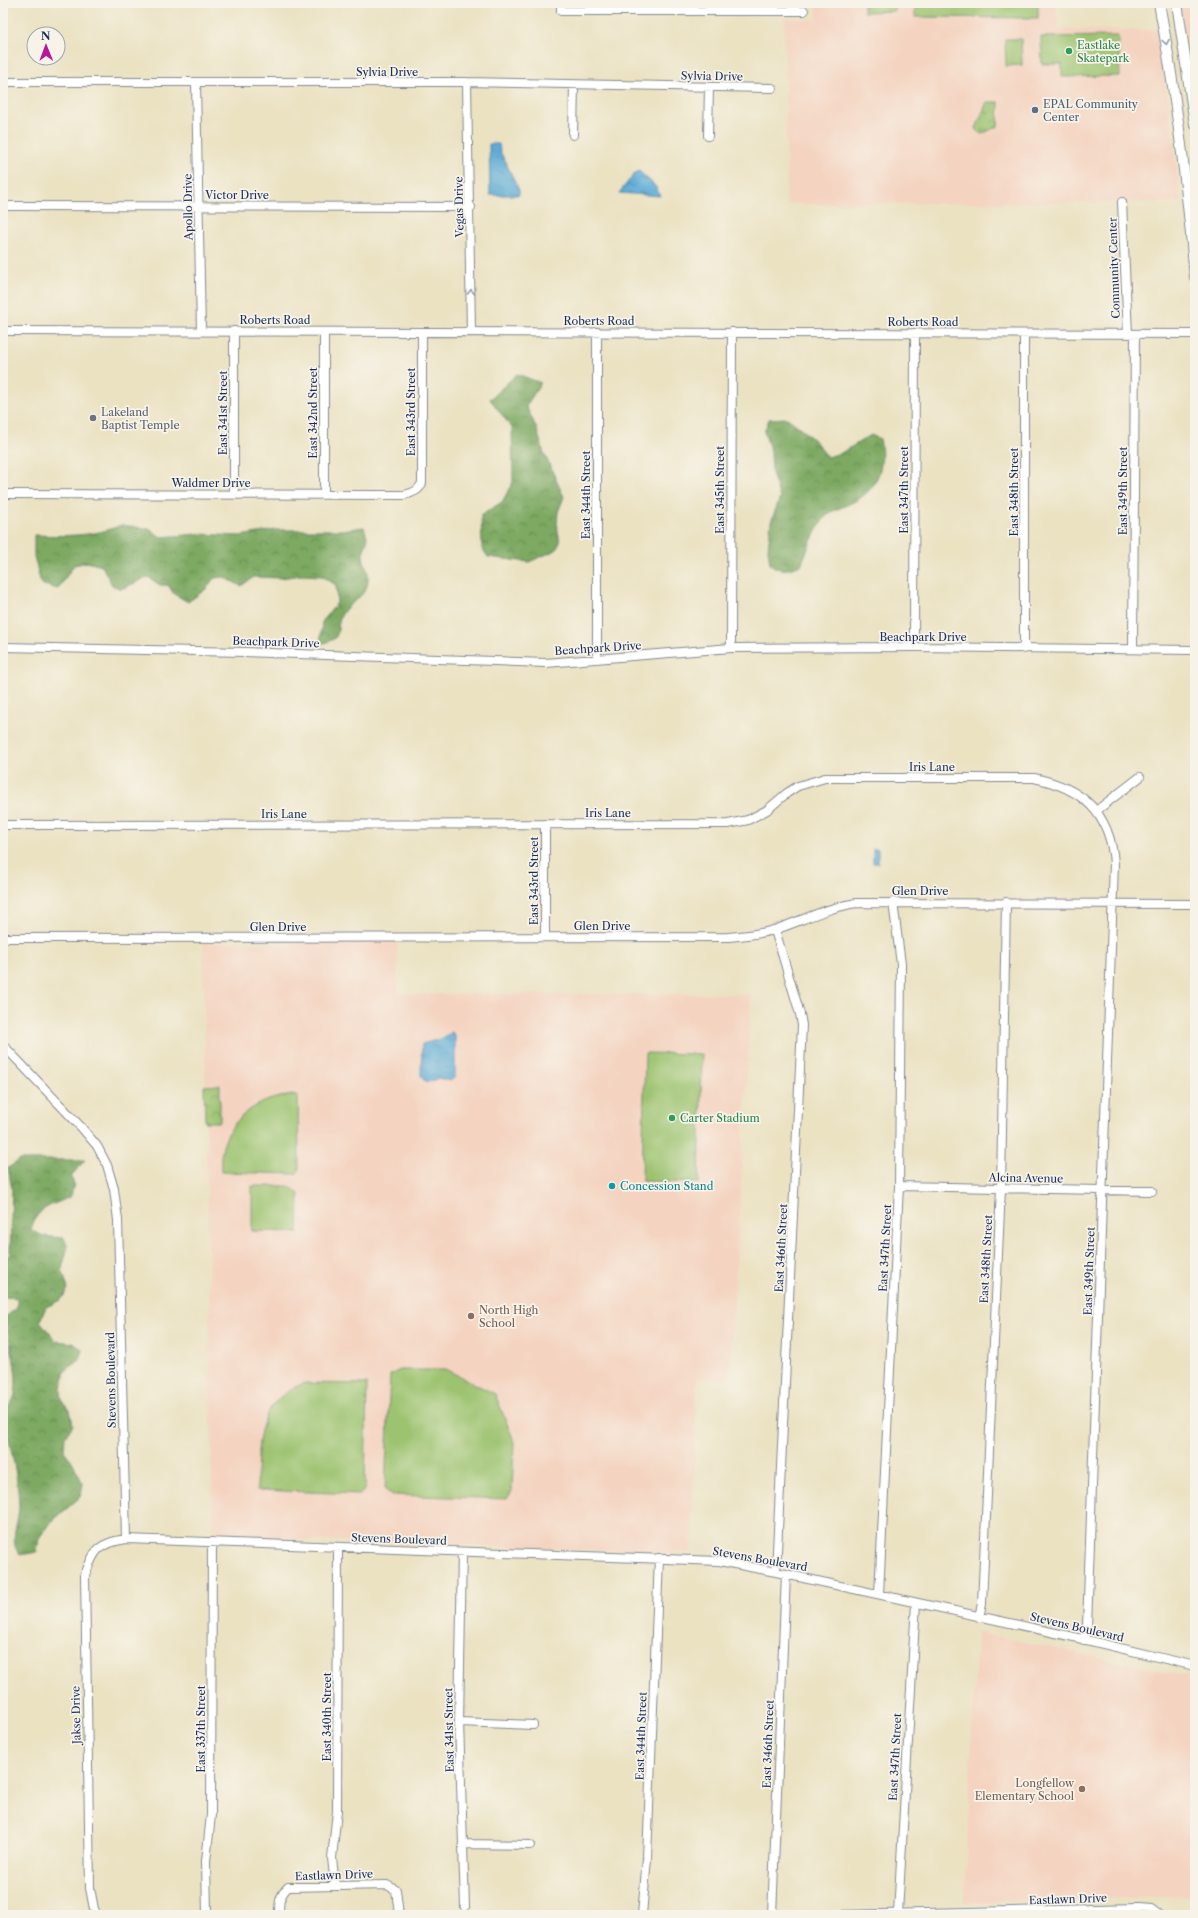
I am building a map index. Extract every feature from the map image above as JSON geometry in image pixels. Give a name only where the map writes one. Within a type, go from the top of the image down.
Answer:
[{"type":"main road","points":[[1159,3],[1175,102],[1190,217],[1195,277]]},
{"type":"main road","points":[[1177,3],[1195,124]]},
{"type":"street","points":[[561,7],[722,7],[804,11]]},
{"type":"street","name":"Sylvia Drive","points":[[3,82],[196,84],[467,82],[772,88]]},
{"type":"street","name":"Vegas Drive","points":[[467,82],[471,331]]},
{"type":"street","name":"Apollo Drive","points":[[196,84],[201,331]]},
{"type":"street","points":[[573,136],[574,85]]},
{"type":"street","points":[[708,136],[709,87]]},
{"type":"street","name":"Community Center","points":[[1122,202],[1131,334]]},
{"type":"street","name":"Victor Drive","points":[[3,206],[470,207]]},
{"type":"street","name":"Roberts Road","points":[[3,331],[1195,334]]},
{"type":"street","name":"East 341st Street","points":[[234,331],[234,494]]},
{"type":"street","name":"East 342nd Street","points":[[324,332],[324,494]]},
{"type":"street","name":"East 343rd Street","points":[[417,490],[422,483],[422,332]]},
{"type":"street","name":"East 344th Street","points":[[597,659],[598,332]]},
{"type":"street","name":"East 345th Street","points":[[731,648],[732,332]]},
{"type":"street","name":"East 347th Street","points":[[914,647],[915,333]]},
{"type":"street","name":"East 348th Street","points":[[1024,334],[1024,649]]},
{"type":"street","name":"East 349th Street","points":[[1131,334],[1133,649]]},
{"type":"street","name":"Waldmer Drive","points":[[3,494],[404,495],[417,490]]},
{"type":"street","name":"Beachpark Drive","points":[[3,647],[244,652],[546,663],[731,648],[914,647],[1195,650]]},
{"type":"street","points":[[1096,811],[1140,777]]},
{"type":"street","name":"Iris Lane","points":[[3,825],[728,824],[748,820],[767,810],[798,786],[824,778],[1034,778],[1055,782],[1068,788],[1096,811],[1103,821],[1113,846],[1113,902]]},
{"type":"street","name":"East 343rd Street","points":[[545,824],[545,937]]},
{"type":"street","name":"East 347th Street","points":[[879,1594],[899,1186],[901,964],[893,902]]},
{"type":"street","name":"Glen Drive","points":[[3,938],[728,937],[751,935],[775,930],[846,905],[893,902],[1113,902],[1195,904]]},
{"type":"street","name":"East 348th Street","points":[[979,1617],[982,1604],[1000,1188],[1006,902]]},
{"type":"street","name":"East 349th Street","points":[[1084,1640],[1087,1627],[1113,902]]},
{"type":"street","name":"East 346th Street","points":[[775,930],[802,1025],[776,1572]]},
{"type":"street","name":"Stevens Boulevard","points":[[3,1045],[81,1127],[97,1146],[107,1165],[114,1188],[118,1220],[126,1539],[719,1561],[879,1594],[1195,1666]]},
{"type":"street","name":"Alcina Avenue","points":[[899,1186],[1152,1191]]},
{"type":"street","name":"Jakse Drive","points":[[97,1915],[94,1909],[90,1888],[85,1575],[93,1553],[109,1542],[126,1539]]},
{"type":"street","name":"East 337th Street","points":[[207,1915],[206,1861],[211,1815],[212,1542]]},
{"type":"street","name":"East 340th Street","points":[[335,1886],[332,1858],[337,1811],[338,1548]]},
{"type":"street","name":"East 341st Street","points":[[462,1552],[459,1722],[465,1908]]},
{"type":"street","name":"East 344th Street","points":[[642,1915],[647,1858],[659,1558]]},
{"type":"street","name":"East 346th Street","points":[[772,1915],[786,1574]]},
{"type":"street","name":"East 347th Street","points":[[898,1913],[916,1603]]},
{"type":"street","points":[[459,1722],[534,1725]]},
{"type":"street","points":[[464,1844],[530,1845]]},
{"type":"street","name":"Eastlawn Drive","points":[[280,1915],[279,1902],[282,1893],[288,1888],[387,1885],[396,1890],[399,1915]]},
{"type":"street","name":"Eastlawn Drive","points":[[843,1915],[898,1913],[1056,1913],[1139,1908],[1151,1909],[1159,1915]]},
{"type":"shaded area","points":[[817,3],[1056,3],[1058,29],[1158,30],[1181,202],[787,204],[784,18],[817,20]]},
{"type":"shaded area","points":[[1180,3],[1195,3],[1195,87]]},
{"type":"shaded area","name":"North High School","points":[[397,942],[398,994],[751,994],[729,1379],[697,1378],[691,1553],[213,1537],[203,943]]},
{"type":"shaded area","name":"Longfellow Elementary School","points":[[977,1632],[1195,1678],[1195,1896],[964,1903]]},
{"type":"green space","points":[[864,3],[894,3],[895,11],[864,12]]},
{"type":"green space","points":[[915,3],[1038,3],[1038,18],[915,17]]},
{"type":"green space","name":"Eastlake Skatepark","points":[[1118,36],[1120,76],[1062,77],[1062,64],[1042,64],[1041,37]]},
{"type":"green space","points":[[1005,39],[1021,39],[1022,65],[1006,66]]},
{"type":"green space","points":[[987,102],[999,102],[998,126],[982,134],[978,132],[976,128]]},
{"type":"green space","points":[[517,374],[541,383],[526,406],[536,427],[544,453],[564,497],[558,512],[557,525],[560,542],[556,550],[529,562],[488,557],[482,548],[481,515],[502,502],[513,482],[512,428],[490,399]]},
{"type":"green space","points":[[787,418],[799,426],[819,446],[827,457],[841,453],[871,435],[880,439],[882,459],[878,477],[867,492],[860,498],[834,510],[822,521],[801,565],[781,569],[770,564],[768,549],[771,522],[780,498],[772,473],[771,452],[764,432],[769,419]]},
{"type":"green space","points":[[121,525],[149,529],[161,537],[198,534],[240,536],[276,530],[343,530],[364,527],[367,542],[363,554],[368,572],[368,581],[364,592],[344,611],[340,617],[338,632],[334,639],[320,644],[322,622],[337,603],[336,585],[322,576],[301,575],[281,578],[254,577],[241,586],[224,577],[214,578],[206,589],[188,602],[174,594],[168,585],[160,585],[148,577],[121,589],[112,585],[102,566],[87,562],[74,565],[58,589],[41,584],[34,556],[34,535],[90,534]]},
{"type":"green space","name":"Carter Stadium","points":[[645,1053],[702,1054],[699,1183],[642,1181]]},
{"type":"green space","points":[[220,1085],[220,1122],[205,1122],[204,1086]]},
{"type":"green space","points":[[298,1095],[299,1170],[296,1174],[221,1172],[221,1156],[226,1138],[240,1117],[261,1103],[286,1096]]},
{"type":"green space","points":[[20,1160],[85,1160],[71,1176],[74,1184],[71,1196],[41,1211],[37,1216],[31,1230],[43,1236],[64,1238],[68,1246],[62,1269],[68,1289],[61,1300],[46,1307],[40,1321],[56,1341],[73,1343],[83,1350],[80,1360],[65,1371],[61,1389],[62,1400],[70,1410],[73,1425],[65,1437],[64,1451],[72,1461],[83,1484],[80,1497],[49,1524],[39,1538],[37,1552],[20,1555],[14,1543],[19,1511],[17,1481],[3,1412],[13,1400],[16,1382],[14,1359],[5,1317],[17,1308],[17,1298],[3,1297],[3,1264],[10,1253],[12,1189],[8,1168]]},
{"type":"green space","points":[[252,1186],[289,1186],[299,1194],[298,1232],[252,1231]]},
{"type":"green space","points":[[400,1370],[447,1370],[495,1394],[514,1441],[512,1491],[507,1499],[393,1495],[385,1490],[390,1375]]},
{"type":"green space","points":[[305,1383],[367,1384],[365,1489],[360,1494],[257,1490],[259,1441],[262,1426],[276,1401],[288,1391]]},
{"type":"water","points":[[489,144],[499,144],[500,151],[519,190],[519,195],[490,195]]},
{"type":"water","points":[[639,171],[656,187],[660,196],[619,193],[635,173]]},
{"type":"water","points":[[873,849],[878,849],[878,863],[873,863]]},
{"type":"water","points":[[452,1032],[455,1035],[455,1077],[450,1081],[438,1078],[429,1082],[424,1080],[421,1075],[422,1044],[444,1038]]},
{"type":"place","name":"Eastlake Skatepark","points":[[1069,51]]},
{"type":"place","name":"EPAL Community Center","points":[[1035,110]]},
{"type":"place","name":"Lakeland Baptist Temple","points":[[93,418]]},
{"type":"place","name":"Carter Stadium","points":[[672,1118]]},
{"type":"place","name":"Concession Stand","points":[[612,1186]]},
{"type":"place","name":"North High School","points":[[471,1316]]},
{"type":"place","name":"Longfellow Elementary School","points":[[1082,1789]]}]
